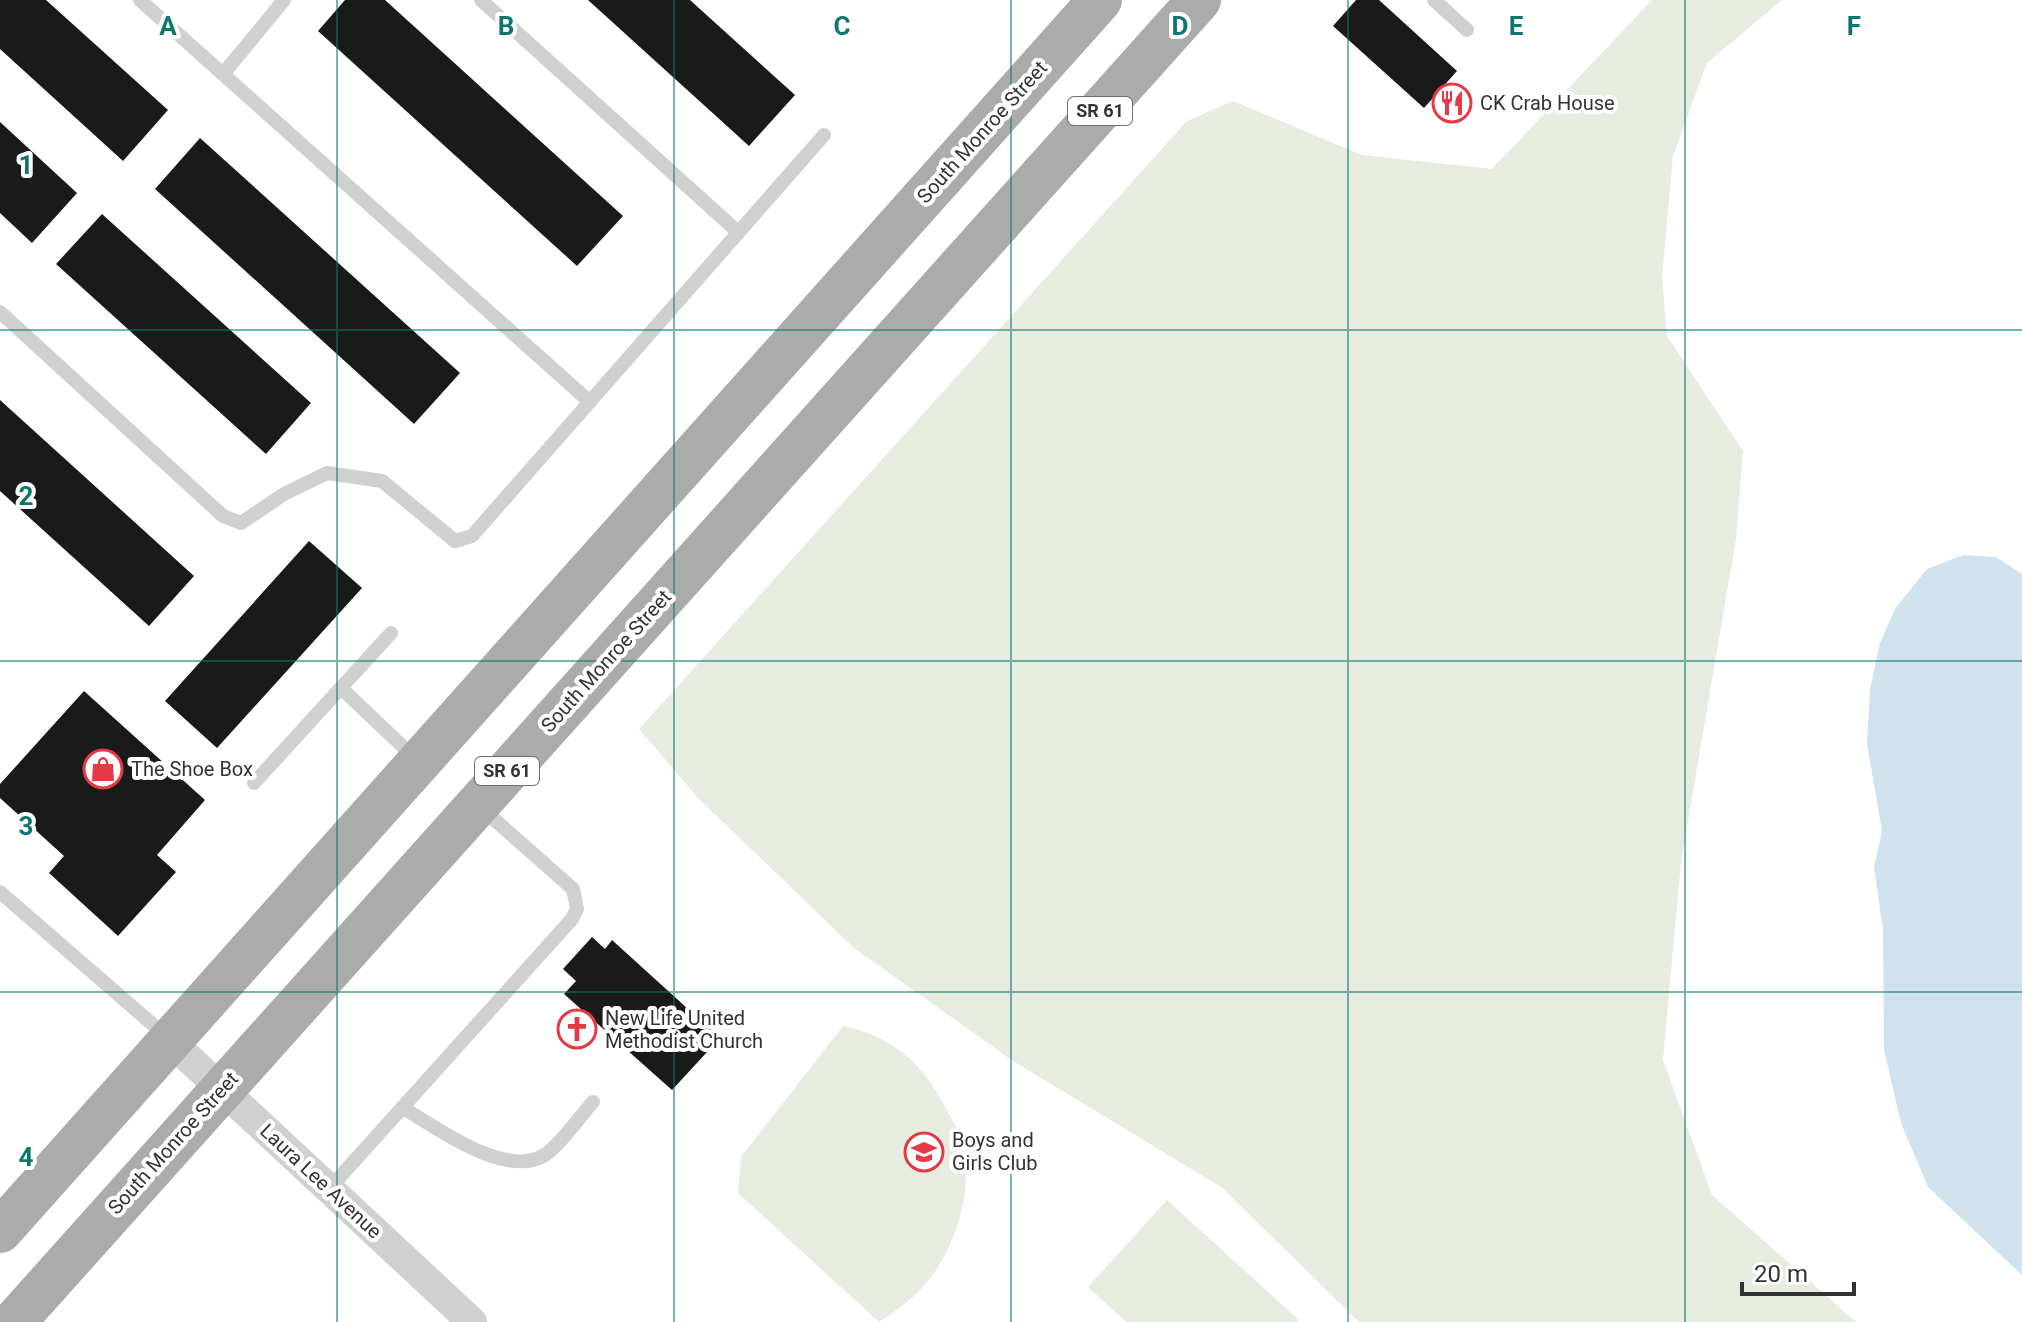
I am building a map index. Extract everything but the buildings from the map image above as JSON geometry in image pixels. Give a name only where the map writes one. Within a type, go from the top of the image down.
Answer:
[{"type":"main road","name":"South Monroe Street","points":[[0,1231],[1100,0]]},
{"type":"main road","name":"South Monroe Street","points":[[14,1322],[1199,0]]},
{"type":"street","name":"Laura Lee Avenue","points":[[169,1040],[472,1322]]},
{"type":"lane","points":[[140,0],[590,402]]},
{"type":"lane","points":[[223,74],[284,0]]},
{"type":"lane","points":[[481,0],[738,232]]},
{"type":"lane","points":[[1434,0],[1467,30]]},
{"type":"lane","points":[[0,312],[223,516],[241,523],[327,473],[382,481],[439,531],[455,541],[472,536],[824,135]]},
{"type":"lane","points":[[254,783],[391,633]]},
{"type":"lane","points":[[341,688],[419,761]]},
{"type":"lane","points":[[329,1189],[572,919],[577,909],[573,889],[477,805]]},
{"type":"lane","points":[[0,892],[169,1040]]},
{"type":"lane","points":[[403,1108],[477,1151],[510,1162],[543,1156],[593,1102]]},
{"type":"shaded area","points":[[1652,0],[1782,0],[1707,63],[1673,156],[1662,277],[1667,336],[1743,451],[1736,539],[1681,862],[1663,1060],[1712,1195],[1856,1322],[1359,1322],[1221,1187],[1013,1061],[854,948],[699,799],[639,729],[1187,121],[1233,101],[1362,155],[1492,169]]},
{"type":"shaded area","points":[[843,1026],[875,1036],[913,1061],[942,1101],[957,1130],[964,1153],[965,1194],[954,1236],[945,1255],[917,1293],[879,1322],[738,1193],[741,1157]]},
{"type":"shaded area","points":[[1167,1200],[1299,1320],[1126,1322],[1088,1287]]},
{"type":"water","points":[[1963,555],[1996,557],[2022,574],[2022,1275],[1928,1187],[1901,1123],[1884,1050],[1883,930],[1874,867],[1882,831],[1867,744],[1870,689],[1880,643],[1895,609],[1927,569]]},
{"type":"place","name":"CK Crab House","points":[[1452,103]]},
{"type":"place","name":"The Shoe Box","points":[[103,769]]},
{"type":"place","name":"New Life United Methodist Church","points":[[577,1029]]},
{"type":"place","name":"Boys and Girls Club","points":[[924,1152]]}]
